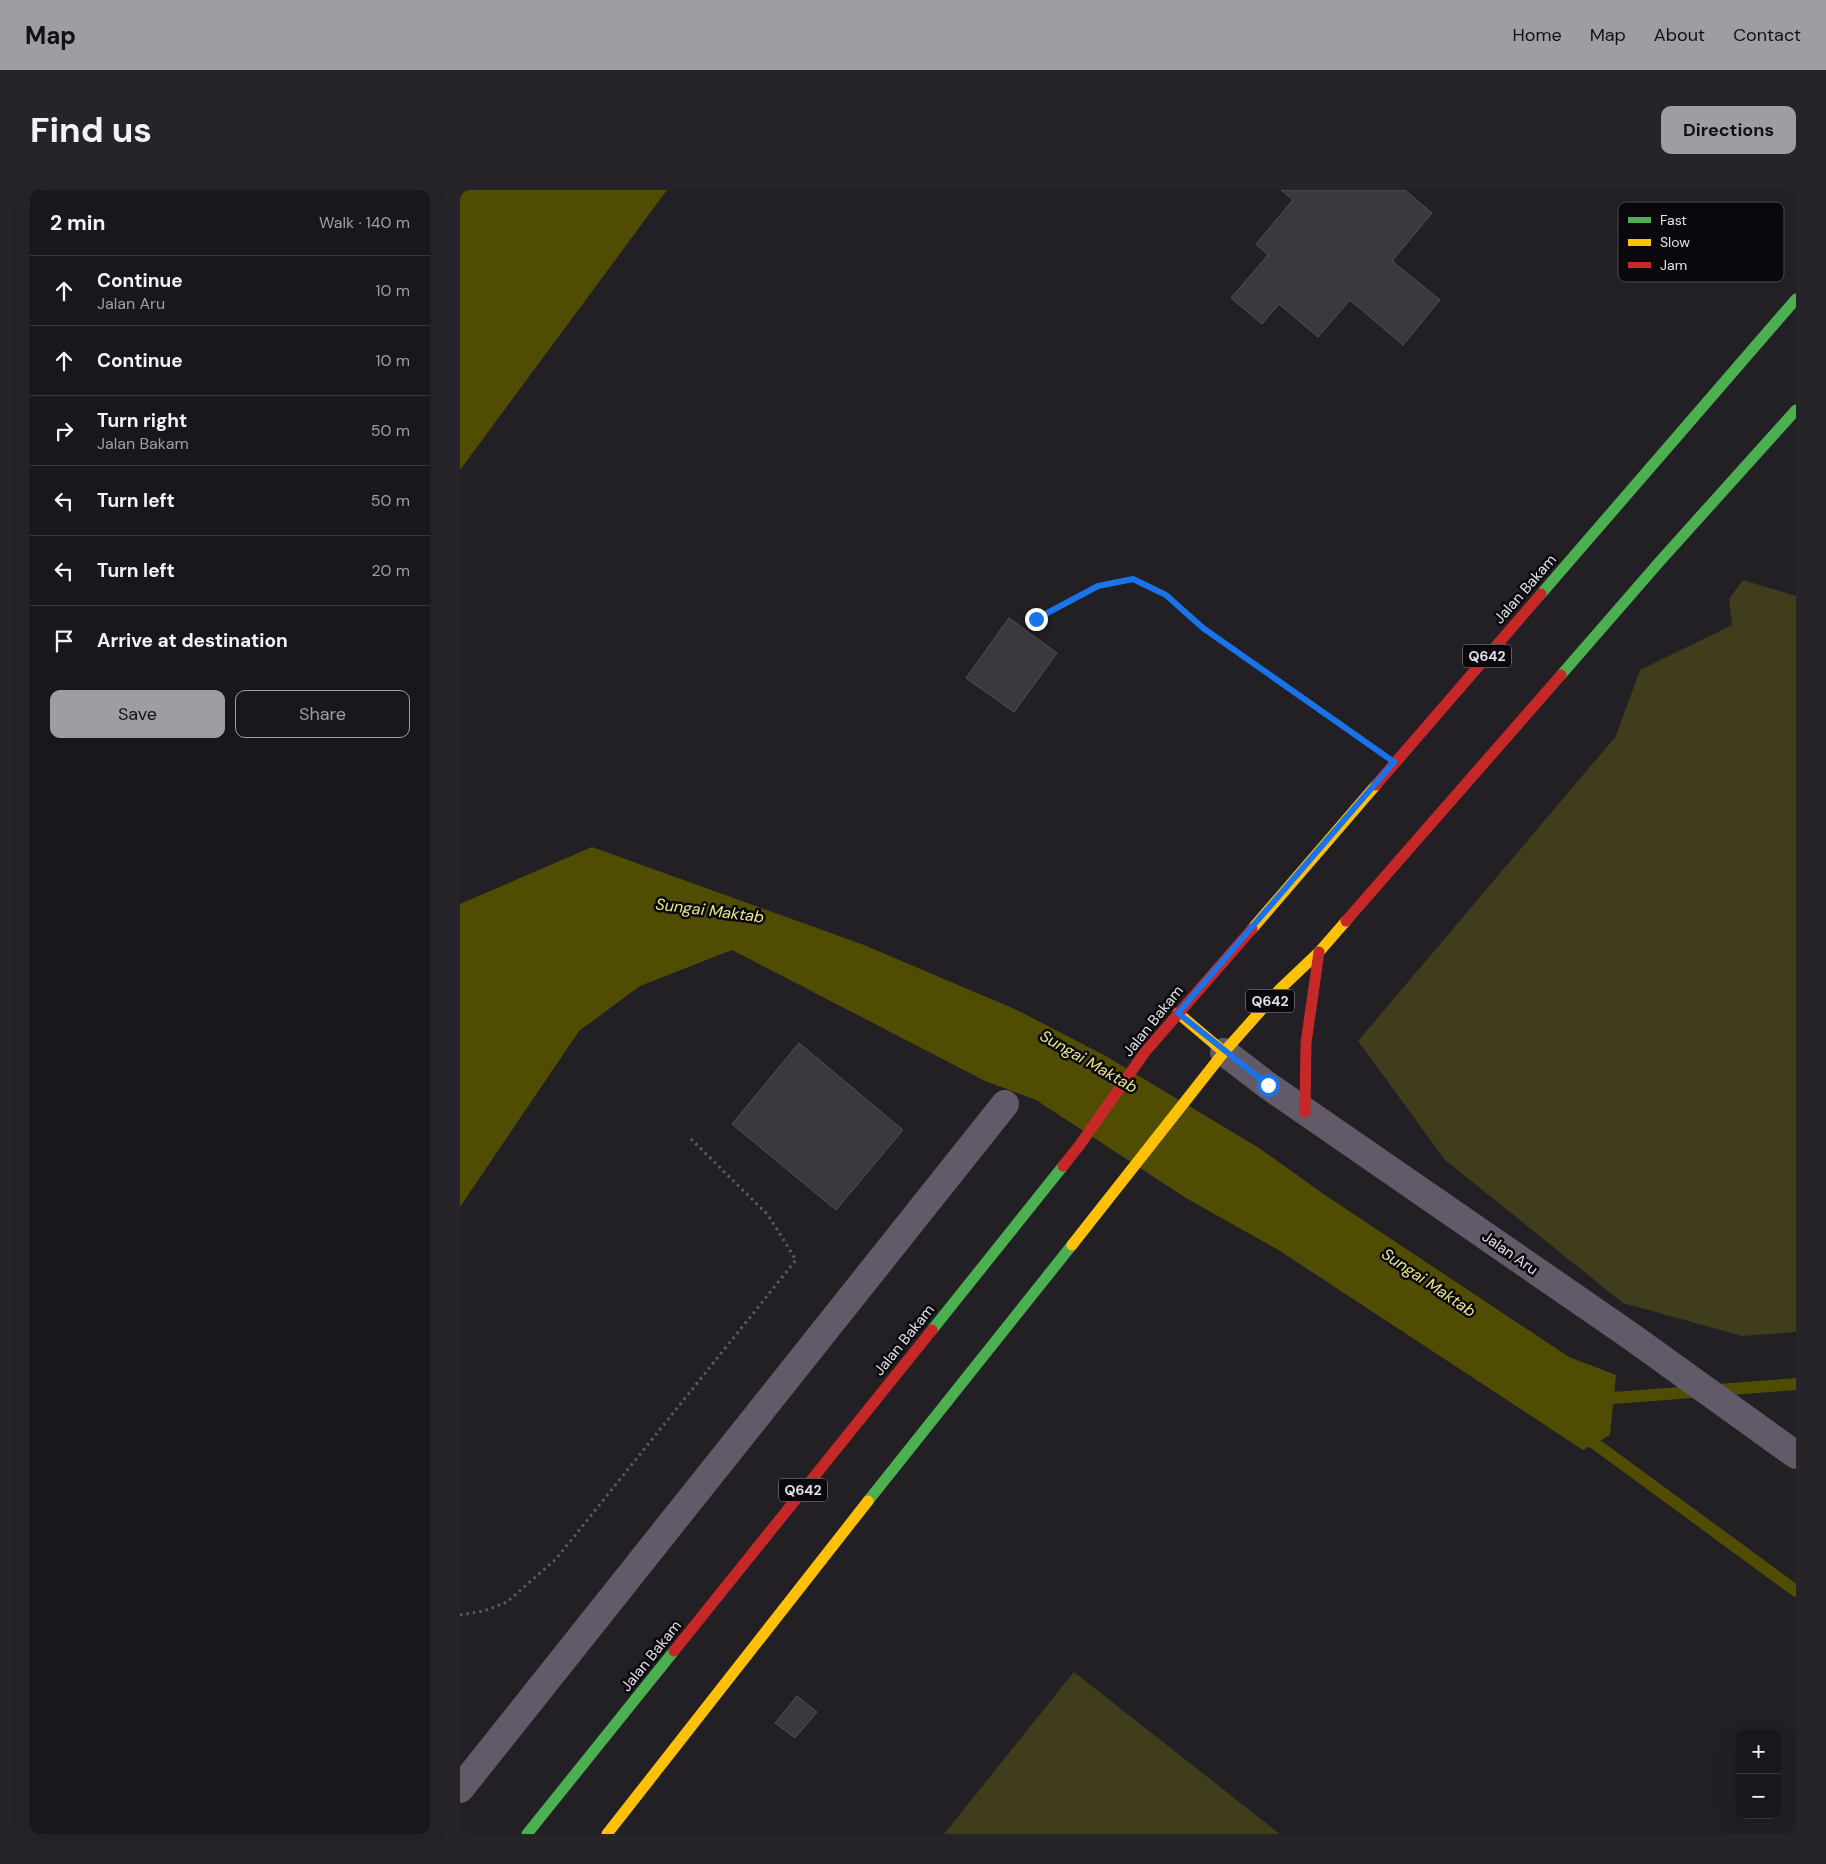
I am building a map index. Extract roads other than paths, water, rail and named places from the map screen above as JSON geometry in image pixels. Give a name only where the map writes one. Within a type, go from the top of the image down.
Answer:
[{"type":"main road","name":"Jalan Bakam","points":[[527,1834],[1079,1146],[1145,1052],[1394,762],[1796,300]]},
{"type":"main road","name":"Q642","points":[[607,1834],[906,1453],[1127,1177],[1217,1060],[1280,989],[1319,952],[1654,568],[1796,410]]},
{"type":"main road","points":[[1306,1112],[1306,1044],[1319,952]]},
{"type":"main road","points":[[1178,1013],[1217,1060]]},
{"type":"street","name":"Jalan Aru","points":[[1217,1060],[1306,1112],[1632,1337],[1796,1455]]},
{"type":"street","points":[[460,1789],[1005,1104]]},
{"type":"water","points":[[460,190],[667,190],[460,470]]},
{"type":"water","name":"Sungai Maktab","points":[[592,847],[864,945],[1017,1010],[1104,1055],[1259,1148],[1325,1195],[1569,1357],[1616,1375],[1610,1435],[1583,1450],[1280,1251],[1186,1198],[1036,1100],[985,1081],[732,950],[640,986],[579,1031],[460,1207],[460,904]]},
{"type":"waterway","points":[[1597,1395],[1614,1398],[1796,1384]]},
{"type":"waterway","points":[[1584,1433],[1586,1437],[1796,1591]]}]
